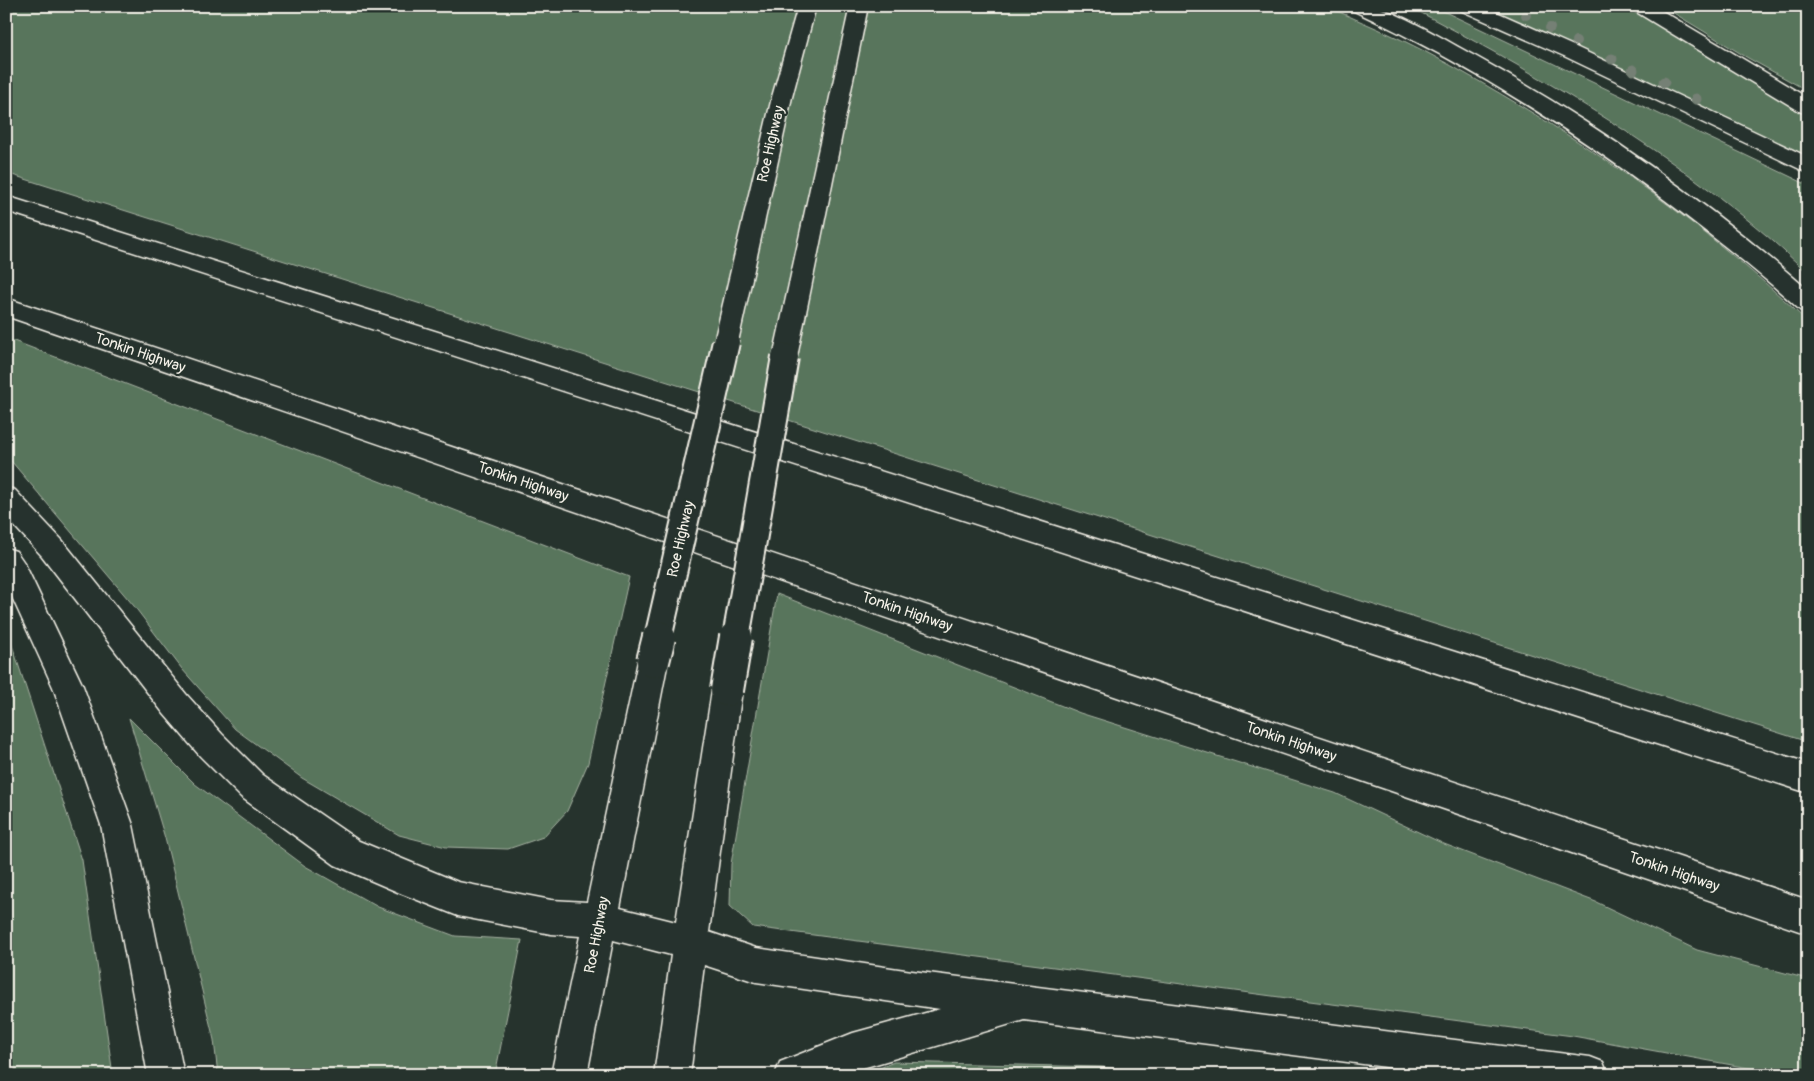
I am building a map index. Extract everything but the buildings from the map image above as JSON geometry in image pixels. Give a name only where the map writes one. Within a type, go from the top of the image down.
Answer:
[{"type":"highway","name":"Roe Highway","points":[[570,1075],[653,661],[782,97],[807,6]]},
{"type":"highway","points":[[672,1075],[716,754],[785,357],[859,6]]},
{"type":"highway","points":[[1359,6],[1428,38],[1486,69],[1574,125],[1626,160],[1774,271],[1808,304]]},
{"type":"highway","points":[[1467,6],[1571,52],[1808,166]]},
{"type":"highway","points":[[1640,6],[1808,107]]},
{"type":"highway","points":[[6,203],[1808,778]]},
{"type":"highway","name":"Tonkin Highway","points":[[6,307],[1808,917]]},
{"type":"highway","points":[[6,498],[52,548],[175,704],[211,745],[252,786],[347,853],[458,899],[551,917],[600,920],[691,942],[756,965],[912,988],[1590,1075]]},
{"type":"highway","points":[[6,560],[15,573],[68,686],[117,824],[166,1075]]},
{"type":"highway","points":[[793,1075],[853,1051],[1028,1002]]},
{"type":"green space","points":[[6,6],[1326,6],[1426,52],[1528,110],[1577,141],[1626,174],[1720,245],[1808,322],[1808,742],[6,173]]},
{"type":"green space","points":[[1408,6],[1431,6],[1443,11],[1808,185],[1808,273],[1761,231],[1714,193],[1630,134],[1587,106],[1498,54]]},
{"type":"green space","points":[[1477,6],[1630,6],[1808,112],[1808,161]]},
{"type":"green space","points":[[1662,6],[1808,6],[1808,91],[1748,58]]},
{"type":"green space","points":[[6,338],[629,577],[588,763],[567,811],[543,837],[508,849],[446,847],[399,835],[302,778],[235,729],[182,669],[134,606],[6,455]]},
{"type":"green space","points":[[777,594],[1080,713],[1335,793],[1444,844],[1596,902],[1697,950],[1808,979],[1808,1075],[1787,1075],[1573,1036],[753,927],[730,906],[731,864]]},
{"type":"green space","points":[[6,635],[11,642],[82,860],[113,1075],[6,1075]]},
{"type":"green space","points":[[129,718],[195,784],[305,866],[378,907],[455,936],[522,940],[495,1075],[218,1075],[214,1040],[165,838]]},
{"type":"green space","points":[[894,1062],[1101,1067],[1178,1075],[863,1075]]}]
